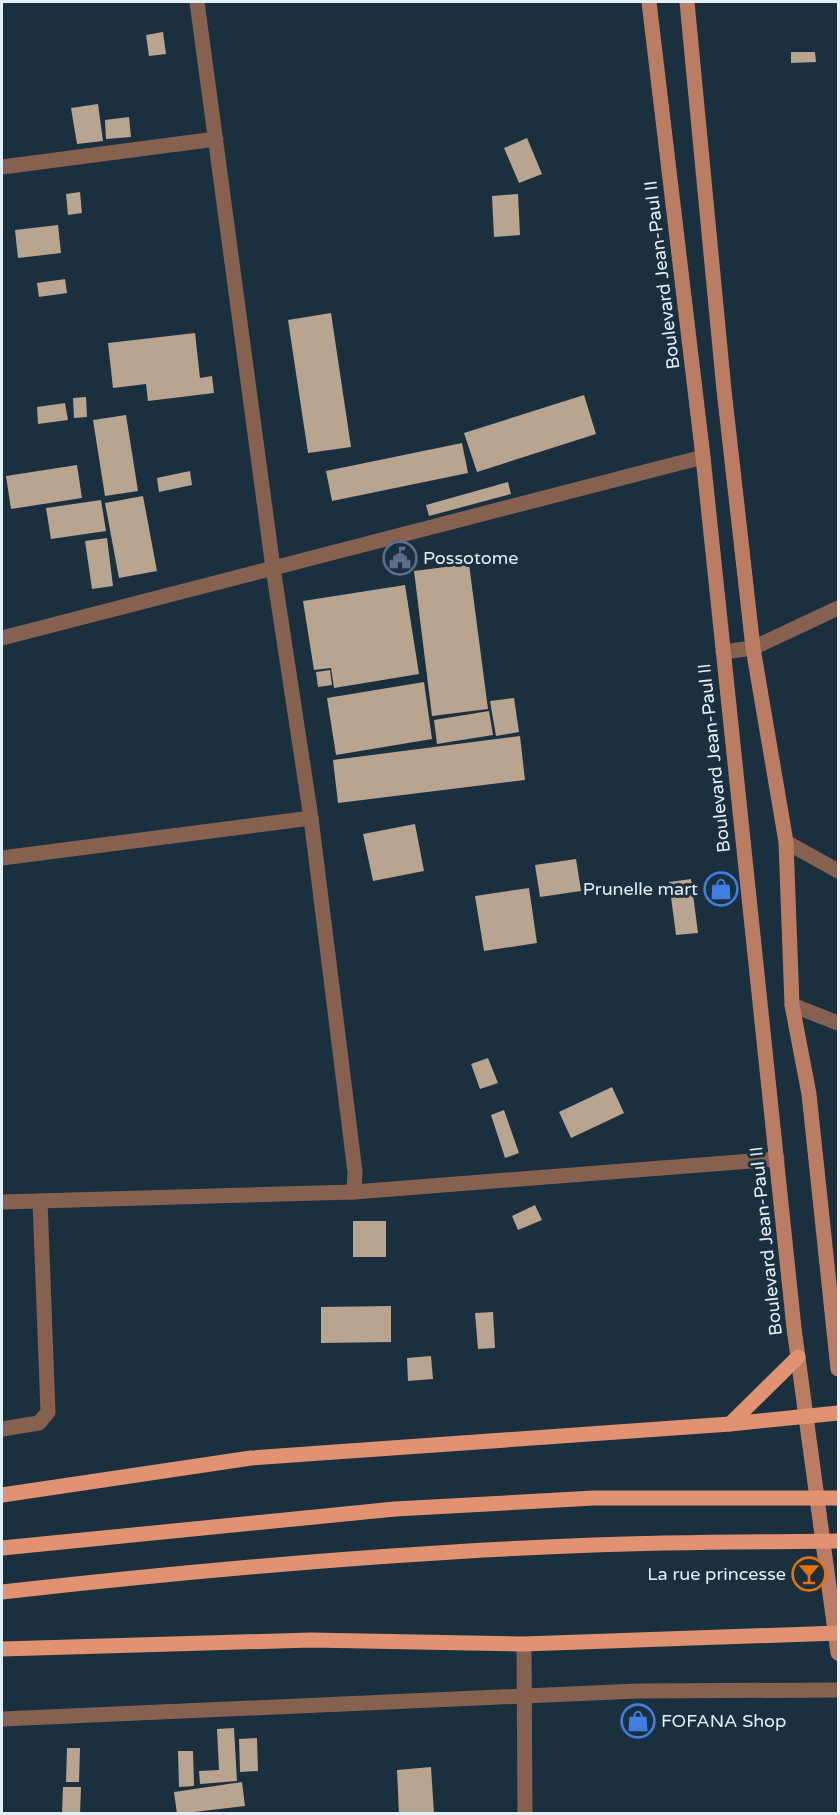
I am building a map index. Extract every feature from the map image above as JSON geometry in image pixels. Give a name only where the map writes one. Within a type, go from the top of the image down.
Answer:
[{"type":"main road","name":"Boulevard Jean-Paul II","points":[[650,2],[703,457],[798,1357],[838,1653]]},
{"type":"main road","points":[[687,2],[724,390],[753,648],[786,842],[792,1005],[809,1094],[838,1369]]},
{"type":"main road","points":[[730,1425],[798,1357]]},
{"type":"main road","points":[[2,1495],[251,1458],[730,1425],[838,1413]]},
{"type":"main road","points":[[2,1548],[395,1509],[594,1498],[838,1498]]},
{"type":"main road","points":[[2,1592],[165,1574],[377,1556],[595,1545],[838,1541]]},
{"type":"main road","points":[[2,1649],[311,1640],[524,1644],[837,1633]]},
{"type":"street","points":[[197,2],[273,568],[311,819],[355,1172],[354,1192]]},
{"type":"street","points":[[2,167],[216,140]]},
{"type":"street","points":[[2,638],[703,457]]},
{"type":"street","points":[[723,652],[753,648],[838,608]]},
{"type":"street","points":[[2,858],[311,819]]},
{"type":"street","points":[[786,842],[838,871]]},
{"type":"street","points":[[792,1005],[838,1023]]},
{"type":"street","points":[[2,1202],[354,1192],[777,1159]]},
{"type":"street","points":[[2,1429],[39,1423],[48,1412],[40,1201]]},
{"type":"street","points":[[524,1644],[525,1814]]},
{"type":"street","points":[[2,1719],[637,1691],[838,1690]]},
{"type":"building","points":[[163,32],[166,54],[149,56],[146,35]]},
{"type":"building","points":[[791,52],[815,52],[816,62],[791,63]]},
{"type":"building","points":[[98,104],[103,141],[77,144],[71,108]]},
{"type":"building","points":[[129,117],[131,137],[106,139],[105,120]]},
{"type":"building","points":[[527,138],[542,174],[519,183],[504,148]]},
{"type":"building","points":[[80,192],[82,213],[68,215],[66,194]]},
{"type":"building","points":[[518,194],[520,235],[494,237],[492,196]]},
{"type":"building","points":[[58,225],[61,253],[18,258],[15,230]]},
{"type":"building","points":[[65,279],[67,293],[39,297],[37,283]]},
{"type":"building","points":[[331,313],[351,447],[308,453],[288,320]]},
{"type":"building","points":[[195,333],[200,378],[212,376],[214,393],[148,401],[146,384],[113,388],[108,343]]},
{"type":"building","points":[[584,395],[596,434],[477,472],[464,433]]},
{"type":"building","points":[[86,397],[87,417],[74,418],[73,398]]},
{"type":"building","points":[[65,403],[68,420],[38,424],[37,407]]},
{"type":"building","points":[[126,415],[138,491],[105,496],[93,420]]},
{"type":"building","points":[[462,443],[468,473],[332,501],[326,471]]},
{"type":"building","points":[[77,465],[82,498],[11,509],[6,476]]},
{"type":"building","points":[[190,471],[192,485],[159,492],[157,478]]},
{"type":"building","points":[[508,482],[511,494],[429,516],[426,505]]},
{"type":"building","points":[[143,496],[157,571],[119,578],[105,503]]},
{"type":"building","points":[[101,500],[106,531],[51,539],[46,508]]},
{"type":"building","points":[[107,538],[113,586],[92,589],[85,541]]},
{"type":"building","points":[[469,564],[488,709],[432,716],[414,571]]},
{"type":"building","points":[[405,585],[419,674],[334,688],[331,668],[314,670],[303,601]]},
{"type":"building","points":[[330,670],[332,685],[318,687],[316,672]]},
{"type":"building","points":[[424,682],[432,739],[336,755],[327,698]]},
{"type":"building","points":[[514,698],[519,732],[496,736],[490,701]]},
{"type":"building","points":[[489,711],[493,735],[437,744],[434,720]]},
{"type":"building","points":[[520,736],[525,780],[338,803],[333,760]]},
{"type":"building","points":[[415,824],[424,871],[373,881],[363,834]]},
{"type":"building","points":[[576,859],[581,891],[540,897],[535,865]]},
{"type":"building","points":[[691,879],[698,933],[676,935],[669,882]]},
{"type":"building","points":[[529,888],[537,943],[484,951],[475,896]]},
{"type":"building","points":[[488,1058],[498,1083],[480,1089],[471,1064]]},
{"type":"building","points":[[612,1087],[624,1113],[571,1138],[559,1112]]},
{"type":"building","points":[[504,1110],[519,1153],[505,1158],[491,1115]]},
{"type":"building","points":[[535,1205],[542,1220],[518,1230],[512,1216]]},
{"type":"building","points":[[353,1221],[386,1221],[386,1257],[353,1257]]},
{"type":"building","points":[[391,1306],[391,1342],[321,1343],[321,1307]]},
{"type":"building","points":[[493,1312],[495,1348],[478,1349],[475,1313]]},
{"type":"building","points":[[431,1356],[433,1379],[408,1381],[407,1358]]},
{"type":"building","points":[[234,1728],[237,1781],[200,1784],[199,1771],[219,1770],[217,1729]]},
{"type":"building","points":[[257,1738],[258,1771],[240,1772],[239,1739]]},
{"type":"building","points":[[67,1748],[80,1748],[79,1782],[66,1782]]},
{"type":"building","points":[[178,1751],[193,1751],[194,1786],[179,1787]]},
{"type":"building","points":[[431,1767],[434,1814],[399,1814],[397,1770]]},
{"type":"building","points":[[242,1782],[245,1806],[177,1814],[174,1792]]},
{"type":"building","points":[[63,1787],[81,1787],[80,1814],[62,1814]]},
{"type":"place","name":"Possotome","points":[[400,558]]},
{"type":"place","name":"Prunelle mart","points":[[721,889]]},
{"type":"place","name":"La rue princesse","points":[[809,1574]]},
{"type":"place","name":"FOFANA Shop","points":[[638,1721]]}]
